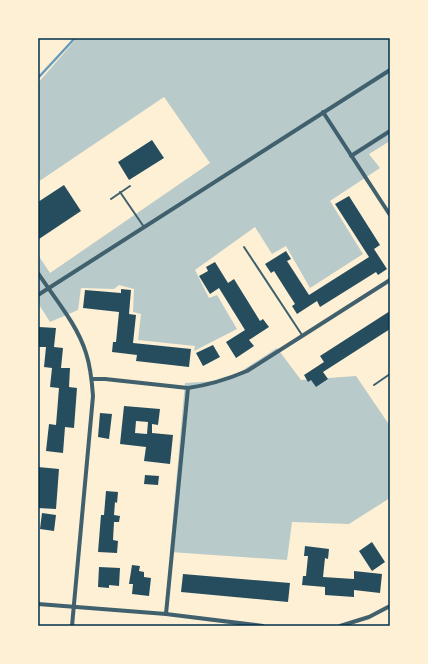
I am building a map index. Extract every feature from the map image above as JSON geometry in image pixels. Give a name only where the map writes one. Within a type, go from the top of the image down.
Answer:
[{"type":"street","points":[[38,296],[48,288],[390,70]]},
{"type":"street","points":[[323,112],[390,215]]},
{"type":"street","points":[[352,156],[390,131]]},
{"type":"street","points":[[38,273],[80,338],[86,353],[92,379],[93,396],[72,626]]},
{"type":"street","points":[[92,379],[105,379],[188,388],[231,378],[247,370],[390,280]]},
{"type":"street","points":[[166,614],[188,388]]},
{"type":"street","points":[[38,604],[166,614],[263,626]]},
{"type":"street","points":[[340,626],[368,617],[390,606]]},
{"type":"lane","points":[[111,199],[130,186]]},
{"type":"lane","points":[[120,192],[144,227]]},
{"type":"lane","points":[[244,247],[302,335]]},
{"type":"lane","points":[[374,385],[390,374]]},
{"type":"shaded area","points":[[77,38],[390,38],[390,141],[369,154],[380,168],[330,201],[363,254],[310,288],[286,246],[272,254],[255,227],[195,270],[209,298],[217,295],[237,329],[194,351],[195,346],[138,340],[141,314],[133,312],[134,289],[119,285],[114,289],[81,288],[78,310],[50,322],[38,303],[38,255],[50,273],[210,163],[164,97],[38,182],[38,83]]},
{"type":"shaded area","points":[[277,348],[301,380],[356,376],[390,426],[390,498],[349,524],[292,522],[287,560],[170,552],[185,383],[217,381],[240,372]]},
{"type":"building","points":[[152,140],[164,158],[129,180],[118,162]]},
{"type":"building","points":[[64,185],[81,211],[39,239],[38,202]]},
{"type":"building","points":[[349,196],[380,245],[374,249],[387,269],[378,275],[376,272],[320,307],[317,301],[297,314],[292,306],[295,304],[274,271],[271,273],[265,264],[286,251],[291,259],[287,261],[309,295],[369,257],[335,204]]},
{"type":"building","points":[[215,262],[228,283],[234,279],[260,321],[263,319],[269,327],[249,340],[254,346],[236,358],[226,342],[245,330],[219,288],[210,294],[199,276],[208,271],[206,267]]},
{"type":"building","points":[[121,289],[131,290],[129,314],[136,315],[133,343],[191,349],[189,367],[136,361],[137,355],[112,352],[113,342],[116,342],[119,312],[83,308],[85,290],[121,293]]},
{"type":"building","points":[[390,311],[390,329],[323,372],[328,379],[316,387],[311,380],[308,382],[304,375],[324,362],[320,356]]},
{"type":"building","points":[[39,327],[56,328],[54,347],[63,348],[61,368],[70,368],[69,387],[77,388],[74,428],[65,427],[63,453],[46,451],[49,424],[56,425],[59,388],[50,387],[52,368],[44,367],[46,347],[38,347]]},
{"type":"building","points":[[213,345],[220,357],[203,366],[196,353]]},
{"type":"building","points":[[124,406],[160,409],[158,425],[152,424],[152,433],[173,435],[170,464],[144,461],[146,447],[120,444]],"holes":[[[136,421],[148,422],[147,434],[135,433]]]},
{"type":"building","points":[[100,413],[112,414],[109,439],[98,437]]},
{"type":"building","points":[[38,467],[59,469],[56,509],[38,508]]},
{"type":"building","points":[[145,475],[159,476],[158,485],[144,484]]},
{"type":"building","points":[[106,491],[118,492],[117,503],[115,502],[114,515],[120,516],[119,522],[114,522],[113,540],[118,541],[117,553],[98,552],[101,515],[104,515]]},
{"type":"building","points":[[42,513],[56,515],[54,531],[40,529]]},
{"type":"building","points":[[372,542],[385,562],[372,571],[359,551]]},
{"type":"building","points":[[305,546],[329,549],[328,559],[325,558],[323,577],[354,579],[354,571],[382,574],[380,593],[354,590],[354,597],[325,595],[325,587],[302,585],[303,576],[306,576],[308,556],[304,556]]},
{"type":"building","points":[[132,565],[140,566],[139,571],[144,572],[144,577],[151,578],[149,596],[132,594],[133,584],[129,584]]},
{"type":"building","points":[[99,567],[120,568],[119,586],[109,585],[109,588],[98,587]]},
{"type":"building","points":[[183,574],[290,583],[288,602],[181,592]]},
{"type":"waterway","points":[[38,78],[75,38]]}]
